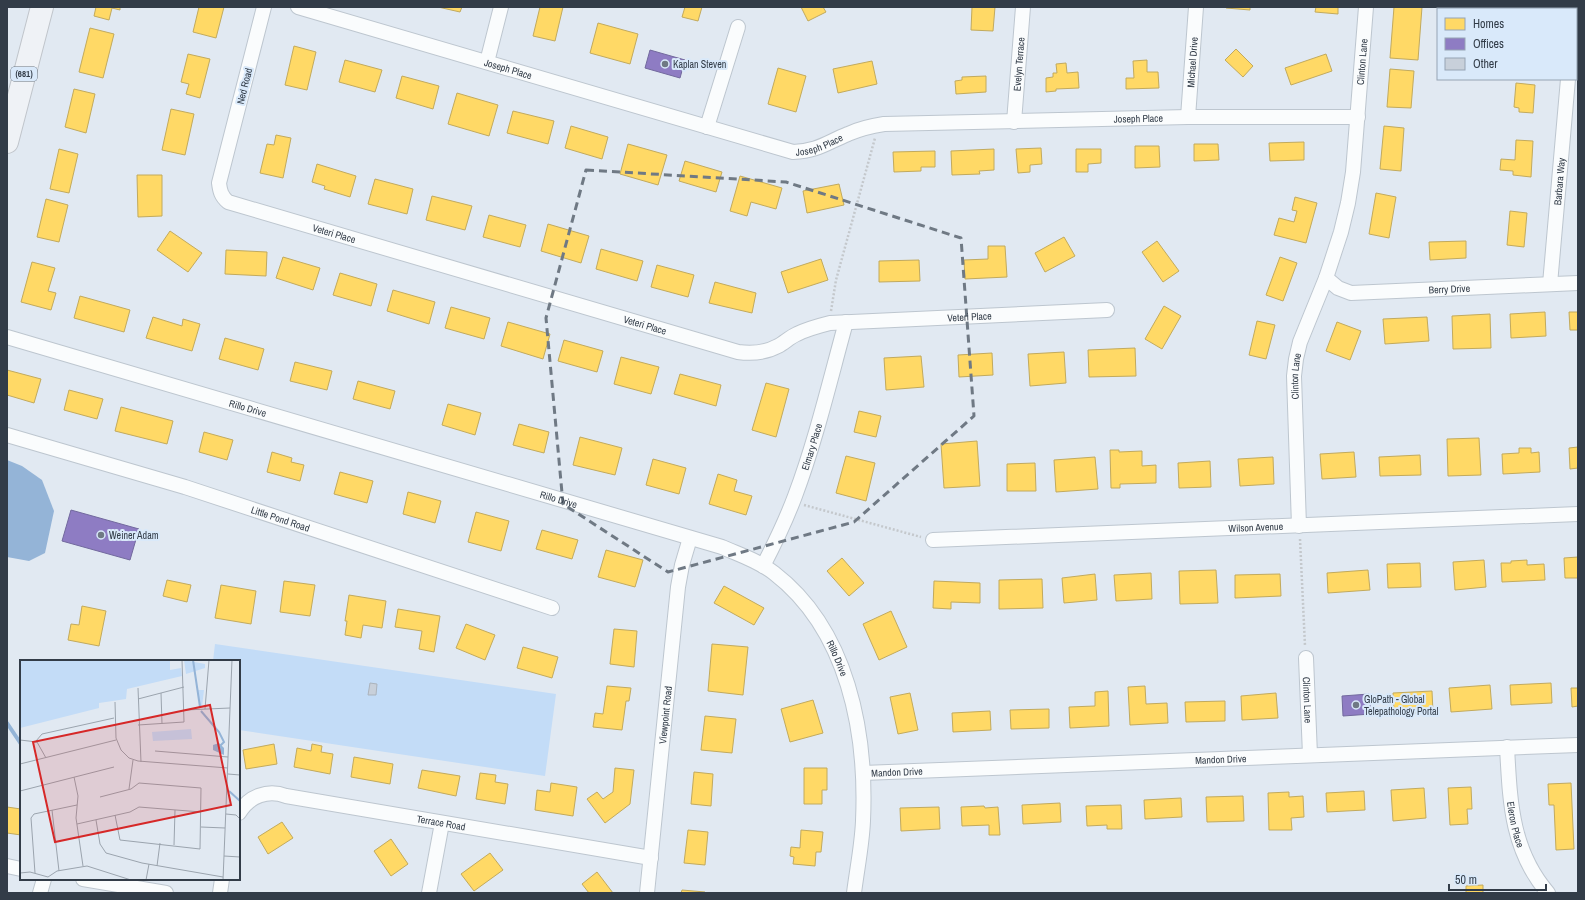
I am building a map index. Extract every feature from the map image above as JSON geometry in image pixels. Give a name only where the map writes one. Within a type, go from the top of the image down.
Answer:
[{"type":"main road","name":"(681)","points":[[7,142],[42,7]]},
{"type":"street","name":"Ned Road","points":[[224,166],[264,7]]},
{"type":"street","name":"Joseph Place","points":[[298,7],[793,152],[807,152],[822,148],[848,134],[874,125],[884,124],[1188,117],[1358,117]]},
{"type":"street","points":[[487,62],[501,7]]},
{"type":"street","name":"Evelyn Terrace","points":[[1014,122],[1023,7]]},
{"type":"street","name":"Michael Drive","points":[[1188,117],[1196,7]]},
{"type":"street","name":"Clinton Lane","points":[[1299,526],[1294,376],[1296,359],[1300,342],[1326,278],[1341,232],[1348,203],[1353,172],[1366,7]]},
{"type":"street","points":[[707,127],[738,27]]},
{"type":"street","name":"Barbara Way","points":[[1550,284],[1568,80]]},
{"type":"street","name":"Veteri Place","points":[[224,166],[219,182],[223,197],[228,202],[738,352],[751,354],[764,352],[812,327],[830,323],[1107,310]]},
{"type":"street","name":"Berry Drive","points":[[1326,278],[1341,290],[1351,293],[1578,283]]},
{"type":"street","name":"Elmary Place","points":[[763,566],[793,502],[808,459],[846,322]]},
{"type":"street","name":"Rillo Drive","points":[[7,337],[722,547],[774,572],[795,591],[812,613],[832,646],[845,677],[857,717],[862,753],[863,822],[854,893]]},
{"type":"street","name":"Little Pond Road","points":[[7,435],[185,487],[552,608]]},
{"type":"street","name":"Wilson Avenue","points":[[933,540],[1578,514]]},
{"type":"street","name":"Viewpoint Road","points":[[647,893],[678,587],[682,565],[690,538]]},
{"type":"street","name":"Clinton Lane","points":[[1306,658],[1310,755]]},
{"type":"street","name":"Mandon Drive","points":[[863,773],[1578,745]]},
{"type":"street","name":"Eleron Place","points":[[1507,747],[1510,802],[1520,847],[1529,867],[1540,885],[1548,893]]},
{"type":"street","name":"Terrace Road","points":[[240,812],[250,801],[259,795],[270,793],[651,858]]},
{"type":"street","points":[[430,893],[442,823]]},
{"type":"street","points":[[7,866],[20,869]]},
{"type":"street","points":[[40,893],[44,880]]},
{"type":"street","points":[[89,880],[166,893]]},
{"type":"street","points":[[220,893],[222,880]]},
{"type":"path","points":[[830,323],[836,280],[876,138],[874,125]]},
{"type":"path","points":[[793,502],[933,540]]},
{"type":"path","points":[[1299,526],[1306,658]]},
{"type":"highlighted area","points":[[586,170],[786,182],[961,238],[974,416],[854,522],[668,572],[563,504],[546,318]]},
{"type":"shaded area","points":[[7,460],[22,466],[42,480],[54,511],[45,553],[29,561],[7,557]]},
{"type":"shaded area","points":[[215,644],[556,694],[545,776],[240,730],[240,660],[213,660]]},
{"type":"building: Homes","points":[[96,7],[120,7],[120,10],[112,8],[109,20],[94,16]]},
{"type":"building: Homes","points":[[199,7],[224,7],[216,38],[193,32]]},
{"type":"building: Homes","points":[[438,7],[462,7],[460,12]]},
{"type":"building: Homes","points":[[540,7],[563,7],[555,41],[533,36]]},
{"type":"building: Homes","points":[[685,7],[702,7],[698,21],[682,17]]},
{"type":"building: Homes","points":[[801,7],[823,7],[826,12],[808,21]]},
{"type":"building: Homes","points":[[972,7],[995,7],[993,31],[971,30]]},
{"type":"building: Homes","points":[[1250,7],[1250,10],[1226,8]]},
{"type":"building: Homes","points":[[1316,7],[1338,7],[1338,14],[1315,12]]},
{"type":"building: Homes","points":[[1394,7],[1422,7],[1418,60],[1390,58]]},
{"type":"building: Homes","points":[[598,23],[638,34],[630,64],[590,53]]},
{"type":"building: Homes","points":[[90,28],[114,34],[103,78],[79,72]]},
{"type":"building: Homes","points":[[294,46],[316,52],[307,90],[285,85]]},
{"type":"building: Homes","points":[[1236,49],[1253,66],[1243,77],[1225,60]]},
{"type":"building: Homes","points":[[188,54],[210,59],[200,98],[186,94],[189,84],[181,82]]},
{"type":"building: Homes","points":[[1326,54],[1332,71],[1291,85],[1285,68]]},
{"type":"building: Homes","points":[[345,60],[382,70],[375,92],[339,82]]},
{"type":"building: Homes","points":[[1147,60],[1147,72],[1158,72],[1159,88],[1126,89],[1126,78],[1134,78],[1133,61]]},
{"type":"building: Homes","points":[[872,61],[877,84],[838,93],[833,69]]},
{"type":"building: Homes","points":[[1066,63],[1067,73],[1078,72],[1079,88],[1056,89],[1056,91],[1046,92],[1046,78],[1053,77],[1053,73],[1057,73],[1056,64]]},
{"type":"building: Homes","points":[[778,68],[806,76],[796,112],[768,104]]},
{"type":"building: Homes","points":[[1390,69],[1414,71],[1411,108],[1387,107]]},
{"type":"building: Homes","points":[[402,76],[439,86],[433,109],[396,98]]},
{"type":"building: Homes","points":[[986,76],[986,92],[956,94],[955,81],[962,80],[962,77]]},
{"type":"building: Homes","points":[[1516,83],[1535,85],[1533,113],[1519,112],[1519,108],[1514,107]]},
{"type":"building: Homes","points":[[74,89],[95,94],[86,133],[65,127]]},
{"type":"building: Homes","points":[[457,93],[498,105],[489,136],[448,124]]},
{"type":"building: Homes","points":[[171,109],[194,114],[185,155],[162,150]]},
{"type":"building: Homes","points":[[513,111],[554,121],[548,144],[507,133]]},
{"type":"building: Homes","points":[[571,126],[608,137],[602,159],[565,148]]},
{"type":"building: Homes","points":[[1384,126],[1404,128],[1401,171],[1380,169]]},
{"type":"building: Homes","points":[[276,135],[291,138],[283,178],[260,173],[267,144],[274,145]]},
{"type":"building: Homes","points":[[1516,140],[1533,141],[1531,177],[1513,175],[1513,171],[1500,170],[1501,159],[1515,160]]},
{"type":"building: Homes","points":[[1304,142],[1304,160],[1270,161],[1269,143]]},
{"type":"building: Homes","points":[[628,144],[667,155],[658,185],[620,174]]},
{"type":"building: Homes","points":[[1194,144],[1218,144],[1219,160],[1194,161]]},
{"type":"building: Homes","points":[[1135,146],[1159,146],[1160,167],[1135,168]]},
{"type":"building: Homes","points":[[1041,148],[1042,164],[1030,165],[1030,172],[1018,173],[1016,149]]},
{"type":"building: Homes","points":[[59,149],[78,154],[69,193],[50,189]]},
{"type":"building: Homes","points":[[994,149],[994,170],[979,171],[980,174],[952,175],[951,151]]},
{"type":"building: Homes","points":[[1076,149],[1101,149],[1101,163],[1088,164],[1088,172],[1076,172]]},
{"type":"building: Homes","points":[[935,151],[935,167],[921,167],[921,171],[894,172],[893,152]]},
{"type":"building: Homes","points":[[685,161],[722,172],[716,192],[679,181]]},
{"type":"building: Homes","points":[[317,164],[356,176],[350,197],[324,189],[325,186],[312,182]]},
{"type":"building: Homes","points":[[137,175],[162,175],[162,216],[138,217]]},
{"type":"building: Homes","points":[[740,176],[782,188],[776,209],[751,202],[747,216],[730,211]]},
{"type":"building: Homes","points":[[375,179],[413,189],[407,214],[368,204]]},
{"type":"building: Homes","points":[[839,184],[844,205],[807,213],[803,191]]},
{"type":"building: Homes","points":[[1376,193],[1396,197],[1389,238],[1369,234]]},
{"type":"building: Homes","points":[[432,196],[472,206],[465,230],[426,220]]},
{"type":"building: Homes","points":[[1295,197],[1317,203],[1306,243],[1274,235],[1279,218],[1294,222],[1297,211],[1292,210]]},
{"type":"building: Homes","points":[[46,199],[68,205],[59,242],[37,237]]},
{"type":"building: Homes","points":[[1510,211],[1527,213],[1524,247],[1507,245]]},
{"type":"building: Homes","points":[[489,215],[526,225],[520,247],[483,237]]},
{"type":"building: Homes","points":[[548,224],[589,236],[581,263],[541,251]]},
{"type":"building: Homes","points":[[170,231],[202,253],[188,272],[157,250]]},
{"type":"building: Homes","points":[[1064,237],[1075,256],[1045,272],[1035,253]]},
{"type":"building: Homes","points":[[1157,241],[1179,271],[1163,282],[1142,252]]},
{"type":"building: Homes","points":[[1466,241],[1466,258],[1430,260],[1429,242]]},
{"type":"building: Homes","points":[[988,246],[1005,246],[1007,277],[965,279],[964,260],[988,259]]},
{"type":"building: Homes","points":[[601,249],[643,261],[637,281],[596,269]]},
{"type":"building: Homes","points":[[226,250],[267,252],[266,276],[225,274]]},
{"type":"building: Homes","points":[[283,257],[320,268],[313,290],[276,278]]},
{"type":"building: Homes","points":[[1280,257],[1297,263],[1283,301],[1266,295]]},
{"type":"building: Homes","points":[[821,259],[828,280],[788,293],[781,272]]},
{"type":"building: Homes","points":[[919,260],[920,281],[879,282],[879,261]]},
{"type":"building: Homes","points":[[32,262],[55,268],[48,291],[56,293],[51,310],[21,302]]},
{"type":"building: Homes","points":[[657,265],[694,275],[688,297],[651,287]]},
{"type":"building: Homes","points":[[340,273],[377,284],[371,306],[333,295]]},
{"type":"building: Homes","points":[[715,282],[756,293],[752,313],[709,303]]},
{"type":"building: Homes","points":[[393,290],[435,302],[429,324],[387,311]]},
{"type":"building: Homes","points":[[80,296],[130,310],[124,332],[74,318]]},
{"type":"building: Homes","points":[[1164,306],[1181,316],[1162,349],[1145,339]]},
{"type":"building: Homes","points":[[451,307],[490,318],[484,339],[445,328]]},
{"type":"building: Homes","points":[[1545,312],[1546,336],[1511,338],[1510,314]]},
{"type":"building: Homes","points":[[1569,312],[1578,312],[1578,330],[1570,330]]},
{"type":"building: Homes","points":[[1490,314],[1491,348],[1453,349],[1452,316]]},
{"type":"building: Homes","points":[[153,317],[182,326],[183,319],[200,324],[192,351],[146,338]]},
{"type":"building: Homes","points":[[1427,317],[1429,341],[1385,344],[1383,319]]},
{"type":"building: Homes","points":[[1257,321],[1275,325],[1266,359],[1249,355]]},
{"type":"building: Homes","points":[[508,322],[550,334],[543,359],[501,346]]},
{"type":"building: Homes","points":[[1337,322],[1361,331],[1350,360],[1326,351]]},
{"type":"building: Homes","points":[[225,338],[264,349],[258,370],[219,359]]},
{"type":"building: Homes","points":[[564,340],[603,351],[597,372],[558,361]]},
{"type":"building: Homes","points":[[1135,348],[1136,376],[1089,377],[1088,350]]},
{"type":"building: Homes","points":[[1064,352],[1066,383],[1030,386],[1028,354]]},
{"type":"building: Homes","points":[[992,353],[993,375],[959,377],[958,355]]},
{"type":"building: Homes","points":[[921,356],[924,387],[886,390],[884,358]]},
{"type":"building: Homes","points":[[621,357],[659,367],[651,394],[614,384]]},
{"type":"building: Homes","points":[[295,362],[332,371],[327,390],[290,381]]},
{"type":"building: Homes","points":[[7,370],[41,379],[34,403],[7,395]]},
{"type":"building: Homes","points":[[680,374],[721,385],[716,406],[674,394]]},
{"type":"building: Homes","points":[[358,381],[395,391],[390,409],[353,399]]},
{"type":"building: Homes","points":[[766,383],[789,389],[776,437],[752,430]]},
{"type":"building: Homes","points":[[69,390],[103,399],[97,419],[64,410]]},
{"type":"building: Homes","points":[[448,404],[481,413],[475,435],[442,425]]},
{"type":"building: Homes","points":[[121,407],[173,421],[167,444],[115,431]]},
{"type":"building: Homes","points":[[859,411],[881,416],[876,437],[854,432]]},
{"type":"building: Homes","points":[[519,424],[549,432],[544,453],[513,445]]},
{"type":"building: Homes","points":[[204,432],[233,440],[227,460],[199,452]]},
{"type":"building: Homes","points":[[580,437],[622,448],[615,475],[573,465]]},
{"type":"building: Homes","points":[[1479,438],[1481,475],[1448,476],[1447,439]]},
{"type":"building: Homes","points":[[977,441],[980,486],[944,488],[941,444]]},
{"type":"building: Homes","points":[[1578,447],[1578,468],[1570,469],[1569,448]]},
{"type":"building: Homes","points":[[1519,448],[1531,448],[1531,453],[1539,452],[1540,472],[1503,474],[1502,454],[1519,453]]},
{"type":"building: Homes","points":[[1110,450],[1119,450],[1119,452],[1142,451],[1142,466],[1156,465],[1156,483],[1120,484],[1120,488],[1111,488]]},
{"type":"building: Homes","points":[[272,452],[292,458],[291,462],[304,465],[300,481],[267,472]]},
{"type":"building: Homes","points":[[1354,452],[1356,477],[1322,479],[1320,454]]},
{"type":"building: Homes","points":[[1420,455],[1421,475],[1380,476],[1379,457]]},
{"type":"building: Homes","points":[[846,456],[875,463],[866,501],[836,493]]},
{"type":"building: Homes","points":[[1095,457],[1098,489],[1056,492],[1054,460]]},
{"type":"building: Homes","points":[[1273,457],[1274,484],[1240,486],[1238,459]]},
{"type":"building: Homes","points":[[653,459],[686,468],[679,494],[646,485]]},
{"type":"building: Homes","points":[[1210,461],[1211,487],[1179,488],[1178,463]]},
{"type":"building: Homes","points":[[1035,463],[1036,491],[1007,491],[1007,464]]},
{"type":"building: Homes","points":[[340,472],[373,481],[367,503],[334,494]]},
{"type":"building: Homes","points":[[718,474],[737,480],[734,491],[752,496],[746,515],[709,504]]},
{"type":"building: Homes","points":[[408,492],[441,501],[435,523],[403,514]]},
{"type":"building: Homes","points":[[476,512],[509,521],[501,551],[468,542]]},
{"type":"building: Homes","points":[[542,530],[578,540],[572,559],[536,549]]},
{"type":"building: Homes","points":[[606,550],[643,560],[635,587],[598,577]]},
{"type":"building: Homes","points":[[1578,557],[1578,578],[1565,578],[1564,558]]},
{"type":"building: Homes","points":[[842,558],[864,583],[849,596],[827,571]]},
{"type":"building: Homes","points":[[1484,560],[1486,587],[1455,590],[1453,562]]},
{"type":"building: Homes","points":[[1527,560],[1527,565],[1544,564],[1545,580],[1502,582],[1501,563]]},
{"type":"building: Homes","points":[[1420,563],[1421,587],[1388,588],[1387,564]]},
{"type":"building: Homes","points":[[1216,570],[1218,603],[1180,604],[1179,571]]},
{"type":"building: Homes","points":[[1368,570],[1370,590],[1328,593],[1327,573]]},
{"type":"building: Homes","points":[[1151,573],[1152,599],[1116,601],[1114,575]]},
{"type":"building: Homes","points":[[1095,574],[1097,600],[1064,603],[1062,578]]},
{"type":"building: Homes","points":[[1280,574],[1281,596],[1235,598],[1235,575]]},
{"type":"building: Homes","points":[[1042,579],[1043,608],[999,609],[999,580]]},
{"type":"building: Homes","points":[[167,580],[191,585],[187,602],[163,596]]},
{"type":"building: Homes","points":[[284,581],[315,585],[310,616],[280,612]]},
{"type":"building: Homes","points":[[934,581],[980,583],[980,603],[951,602],[951,609],[933,608]]},
{"type":"building: Homes","points":[[221,585],[256,591],[251,624],[215,618]]},
{"type":"building: Homes","points":[[724,586],[764,608],[754,625],[714,603]]},
{"type":"building: Homes","points":[[349,595],[386,601],[382,628],[363,625],[361,638],[345,635],[347,621],[345,621]]},
{"type":"building: Homes","points":[[82,606],[106,611],[99,646],[68,640],[71,624],[79,625]]},
{"type":"building: Homes","points":[[398,609],[440,616],[434,652],[419,649],[422,631],[395,627]]},
{"type":"building: Homes","points":[[891,611],[907,647],[879,660],[863,624]]},
{"type":"building: Homes","points":[[466,624],[495,635],[485,660],[456,648]]},
{"type":"building: Homes","points":[[614,629],[637,631],[634,667],[610,664]]},
{"type":"building: Homes","points":[[712,644],[748,647],[743,695],[708,691]]},
{"type":"building: Homes","points":[[523,647],[558,657],[552,678],[517,668]]},
{"type":"building: Homes","points":[[1551,683],[1552,703],[1511,705],[1510,685]]},
{"type":"building: Homes","points":[[1490,685],[1492,709],[1451,712],[1449,688]]},
{"type":"building: Homes","points":[[607,686],[631,688],[629,701],[626,701],[622,730],[593,727],[595,713],[603,714]]},
{"type":"building: Homes","points":[[1145,686],[1146,704],[1167,703],[1168,723],[1130,725],[1128,687]]},
{"type":"building: Homes","points":[[1571,688],[1578,688],[1578,706],[1572,707]]},
{"type":"building: Homes","points":[[1108,691],[1109,726],[1070,728],[1069,707],[1095,706],[1095,692]]},
{"type":"building: Homes","points":[[1432,691],[1433,712],[1394,714],[1393,693]]},
{"type":"building: Homes","points":[[910,693],[918,730],[898,734],[890,697]]},
{"type":"building: Homes","points":[[1276,693],[1278,718],[1242,720],[1241,696]]},
{"type":"building: Homes","points":[[813,700],[823,733],[790,742],[781,709]]},
{"type":"building: Homes","points":[[1225,701],[1225,721],[1186,722],[1185,702]]},
{"type":"building: Homes","points":[[1049,709],[1049,728],[1011,729],[1010,710]]},
{"type":"building: Homes","points":[[990,711],[991,730],[953,732],[952,713]]},
{"type":"building: Homes","points":[[705,716],[736,719],[732,753],[701,750]]},
{"type":"building: Homes","points":[[274,744],[277,764],[246,769],[243,750]]},
{"type":"building: Homes","points":[[312,744],[322,746],[321,752],[333,754],[330,774],[294,767],[297,748],[311,751]]},
{"type":"building: Homes","points":[[354,757],[393,764],[390,784],[351,777]]},
{"type":"building: Homes","points":[[615,768],[634,770],[630,804],[605,823],[587,799],[597,792],[603,799],[613,792]]},
{"type":"building: Homes","points":[[804,768],[827,768],[827,790],[822,790],[822,804],[804,804]]},
{"type":"building: Homes","points":[[422,770],[460,776],[456,796],[418,788]]},
{"type":"building: Homes","points":[[694,772],[713,774],[711,806],[691,804]]},
{"type":"building: Homes","points":[[480,773],[496,775],[495,782],[508,784],[505,804],[476,799]]},
{"type":"building: Homes","points":[[551,783],[577,787],[573,816],[535,810],[537,790],[550,792]]},
{"type":"building: Homes","points":[[1571,783],[1574,849],[1556,850],[1554,805],[1549,805],[1548,784]]},
{"type":"building: Homes","points":[[1471,787],[1472,809],[1467,809],[1468,824],[1450,825],[1448,788]]},
{"type":"building: Homes","points":[[1424,788],[1426,818],[1393,821],[1391,790]]},
{"type":"building: Homes","points":[[1364,791],[1365,810],[1327,812],[1326,793]]},
{"type":"building: Homes","points":[[1289,792],[1289,797],[1303,796],[1304,817],[1291,818],[1292,830],[1269,830],[1268,793]]},
{"type":"building: Homes","points":[[1243,796],[1244,821],[1207,822],[1206,797]]},
{"type":"building: Homes","points":[[1181,798],[1182,817],[1145,819],[1144,800]]},
{"type":"building: Homes","points":[[1060,803],[1061,822],[1023,824],[1022,805]]},
{"type":"building: Homes","points":[[1121,805],[1122,829],[1107,829],[1107,825],[1087,826],[1086,806]]},
{"type":"building: Homes","points":[[984,806],[985,808],[998,807],[1000,835],[989,835],[989,825],[962,826],[961,807]]},
{"type":"building: Homes","points":[[7,807],[20,809],[20,835],[7,833]]},
{"type":"building: Homes","points":[[939,807],[940,829],[901,831],[900,808]]},
{"type":"building: Homes","points":[[282,822],[293,838],[268,854],[258,837]]},
{"type":"building: Homes","points":[[688,830],[708,832],[705,865],[684,863]]},
{"type":"building: Homes","points":[[801,830],[823,832],[821,852],[816,852],[815,866],[793,864],[794,857],[790,856],[791,847],[800,848]]},
{"type":"building: Homes","points":[[391,839],[408,864],[391,876],[374,851]]},
{"type":"building: Homes","points":[[490,853],[503,870],[474,891],[461,874]]},
{"type":"building: Homes","points":[[597,872],[613,893],[589,893],[582,884]]},
{"type":"building: Homes","points":[[1483,885],[1483,893],[1466,893],[1466,886]]},
{"type":"building: Homes","points":[[682,890],[705,892],[705,893],[681,893]]},
{"type":"building: Offices","name":"Kaplan Steven","points":[[650,50],[685,60],[680,78],[645,68]]},
{"type":"building: Offices","name":"Weiner Adam","points":[[71,510],[139,529],[130,560],[62,541]]},
{"type":"building: Offices","name":"GloPath - Global Telepathology Portal","points":[[1369,694],[1371,714],[1343,716],[1342,696]]},
{"type":"building: Other","points":[[370,683],[377,684],[376,695],[368,695]]},
{"type":"waterway","points":[[7,723],[20,742]]},
{"type":"place","name":"Kaplan Steven","points":[[665,64]]},
{"type":"place","name":"Weiner Adam","points":[[101,535]]},
{"type":"place","name":"GloPath - Global Telepathology Portal","points":[[1356,705]]}]
